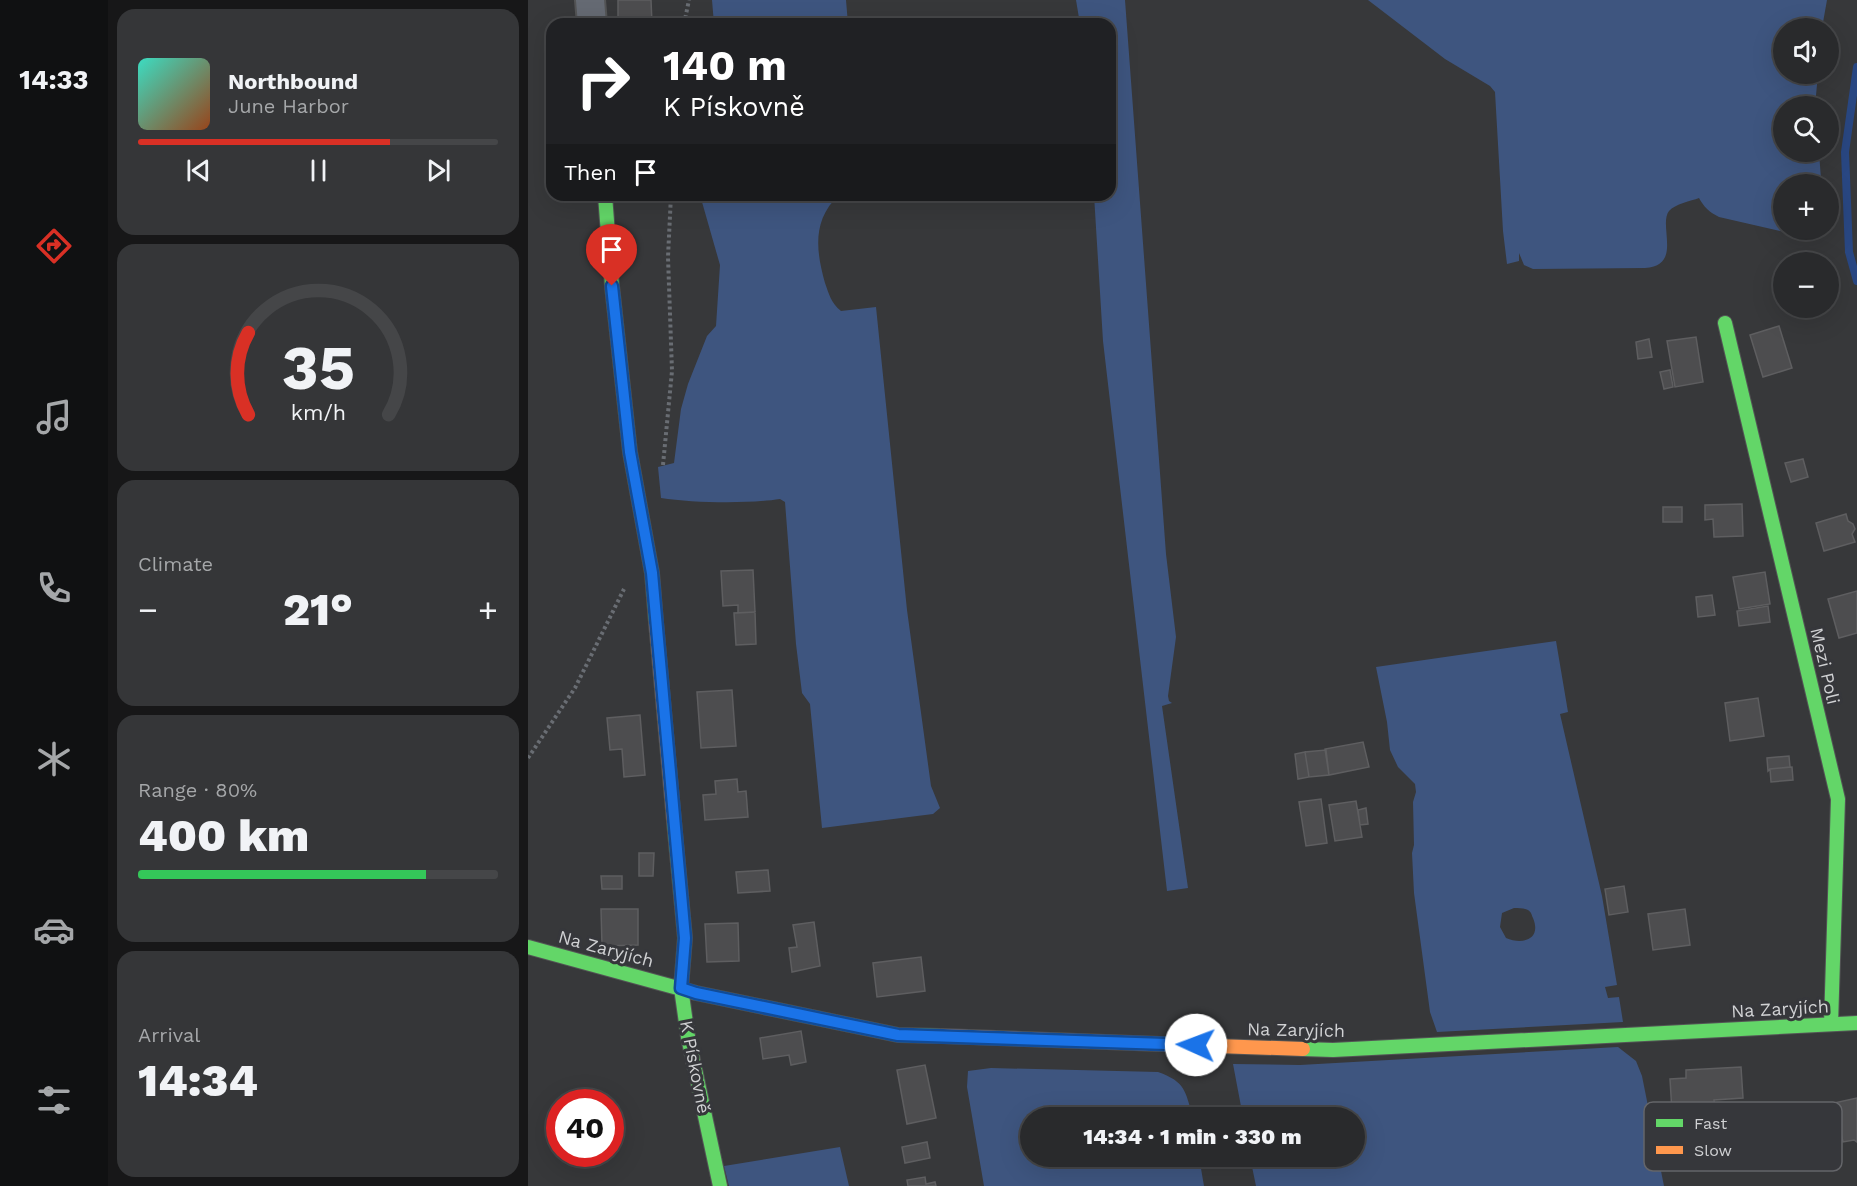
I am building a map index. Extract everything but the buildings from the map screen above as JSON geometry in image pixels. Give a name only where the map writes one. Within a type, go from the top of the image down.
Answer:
[{"type":"street","points":[[590,0],[592,18]]},
{"type":"street","name":"K Pískovně","points":[[605,201],[630,452],[652,573],[685,938],[681,988],[688,1037],[720,1186]]},
{"type":"street","name":"Mezi Poli","points":[[1725,322],[1838,799],[1831,1024]]},
{"type":"street","name":"Na Zaryjích","points":[[528,947],[696,993],[898,1035],[1333,1050],[1857,1023]]},
{"type":"path","points":[[685,18],[689,0]]},
{"type":"shaded area","points":[[712,0],[846,0],[848,18],[714,18]]},
{"type":"shaded area","points":[[1076,0],[1125,0],[1166,554],[1176,637],[1168,696],[1172,703],[1162,706],[1188,888],[1167,891],[1103,341],[1094,201],[1116,201],[1116,18],[1079,18]]},
{"type":"shaded area","points":[[1368,0],[1827,0],[1824,18],[1773,18],[1773,84],[1817,84],[1816,96],[1773,96],[1773,162],[1820,162],[1821,174],[1773,174],[1773,229],[1719,217],[1707,209],[1699,198],[1679,205],[1669,211],[1666,217],[1666,253],[1663,260],[1656,266],[1533,269],[1524,265],[1519,253],[1519,261],[1507,264],[1495,92],[1490,86],[1445,59]]},
{"type":"shaded area","points":[[702,201],[834,201],[824,215],[818,236],[820,259],[829,295],[841,311],[876,307],[907,610],[931,786],[940,808],[933,814],[822,828],[810,704],[802,693],[796,644],[785,502],[780,499],[720,502],[661,498],[658,467],[674,463],[681,409],[688,384],[707,336],[716,326],[720,265]]},
{"type":"shaded area","points":[[1556,641],[1568,712],[1560,714],[1602,896],[1617,985],[1605,987],[1608,998],[1619,997],[1623,1022],[1437,1032],[1430,1012],[1414,893],[1412,853],[1415,784],[1398,767],[1390,750],[1376,667]],"holes":[[[1514,908],[1529,911],[1535,925],[1533,936],[1524,941],[1506,938],[1500,927],[1502,913]]]},
{"type":"shaded area","points":[[1618,1047],[1636,1061],[1642,1076],[1647,1102],[1644,1102],[1644,1171],[1661,1171],[1664,1186],[1256,1186],[1252,1167],[1365,1167],[1365,1107],[1241,1107],[1233,1064],[1300,1065]]},
{"type":"shaded area","points":[[991,1068],[1158,1072],[1167,1076],[1183,1088],[1190,1107],[1020,1107],[1020,1167],[1201,1167],[1204,1186],[984,1186],[967,1087],[968,1071]]},
{"type":"shaded area","points":[[840,1147],[849,1186],[729,1186],[724,1166]]},
{"type":"waterway","points":[[1857,67],[1845,152],[1849,252],[1857,281]]},
{"type":"traffic: fast","points":[[605,201],[630,452],[652,573],[656,622]]},
{"type":"traffic: fast","points":[[1725,323],[1838,799],[1831,1024]]},
{"type":"traffic: fast","points":[[674,821],[685,938],[681,988],[688,1037],[720,1186]]},
{"type":"traffic: fast","points":[[528,947],[696,993],[898,1035],[941,1036]]},
{"type":"traffic: fast","points":[[1303,1049],[1333,1050],[1857,1023]]},
{"type":"traffic: slow","points":[[656,622],[674,821]]},
{"type":"traffic: slow","points":[[941,1036],[1303,1049]]},
{"type":"route","points":[[612,286],[630,452],[652,573],[685,938],[681,988],[898,1035],[1196,1045]]}]
